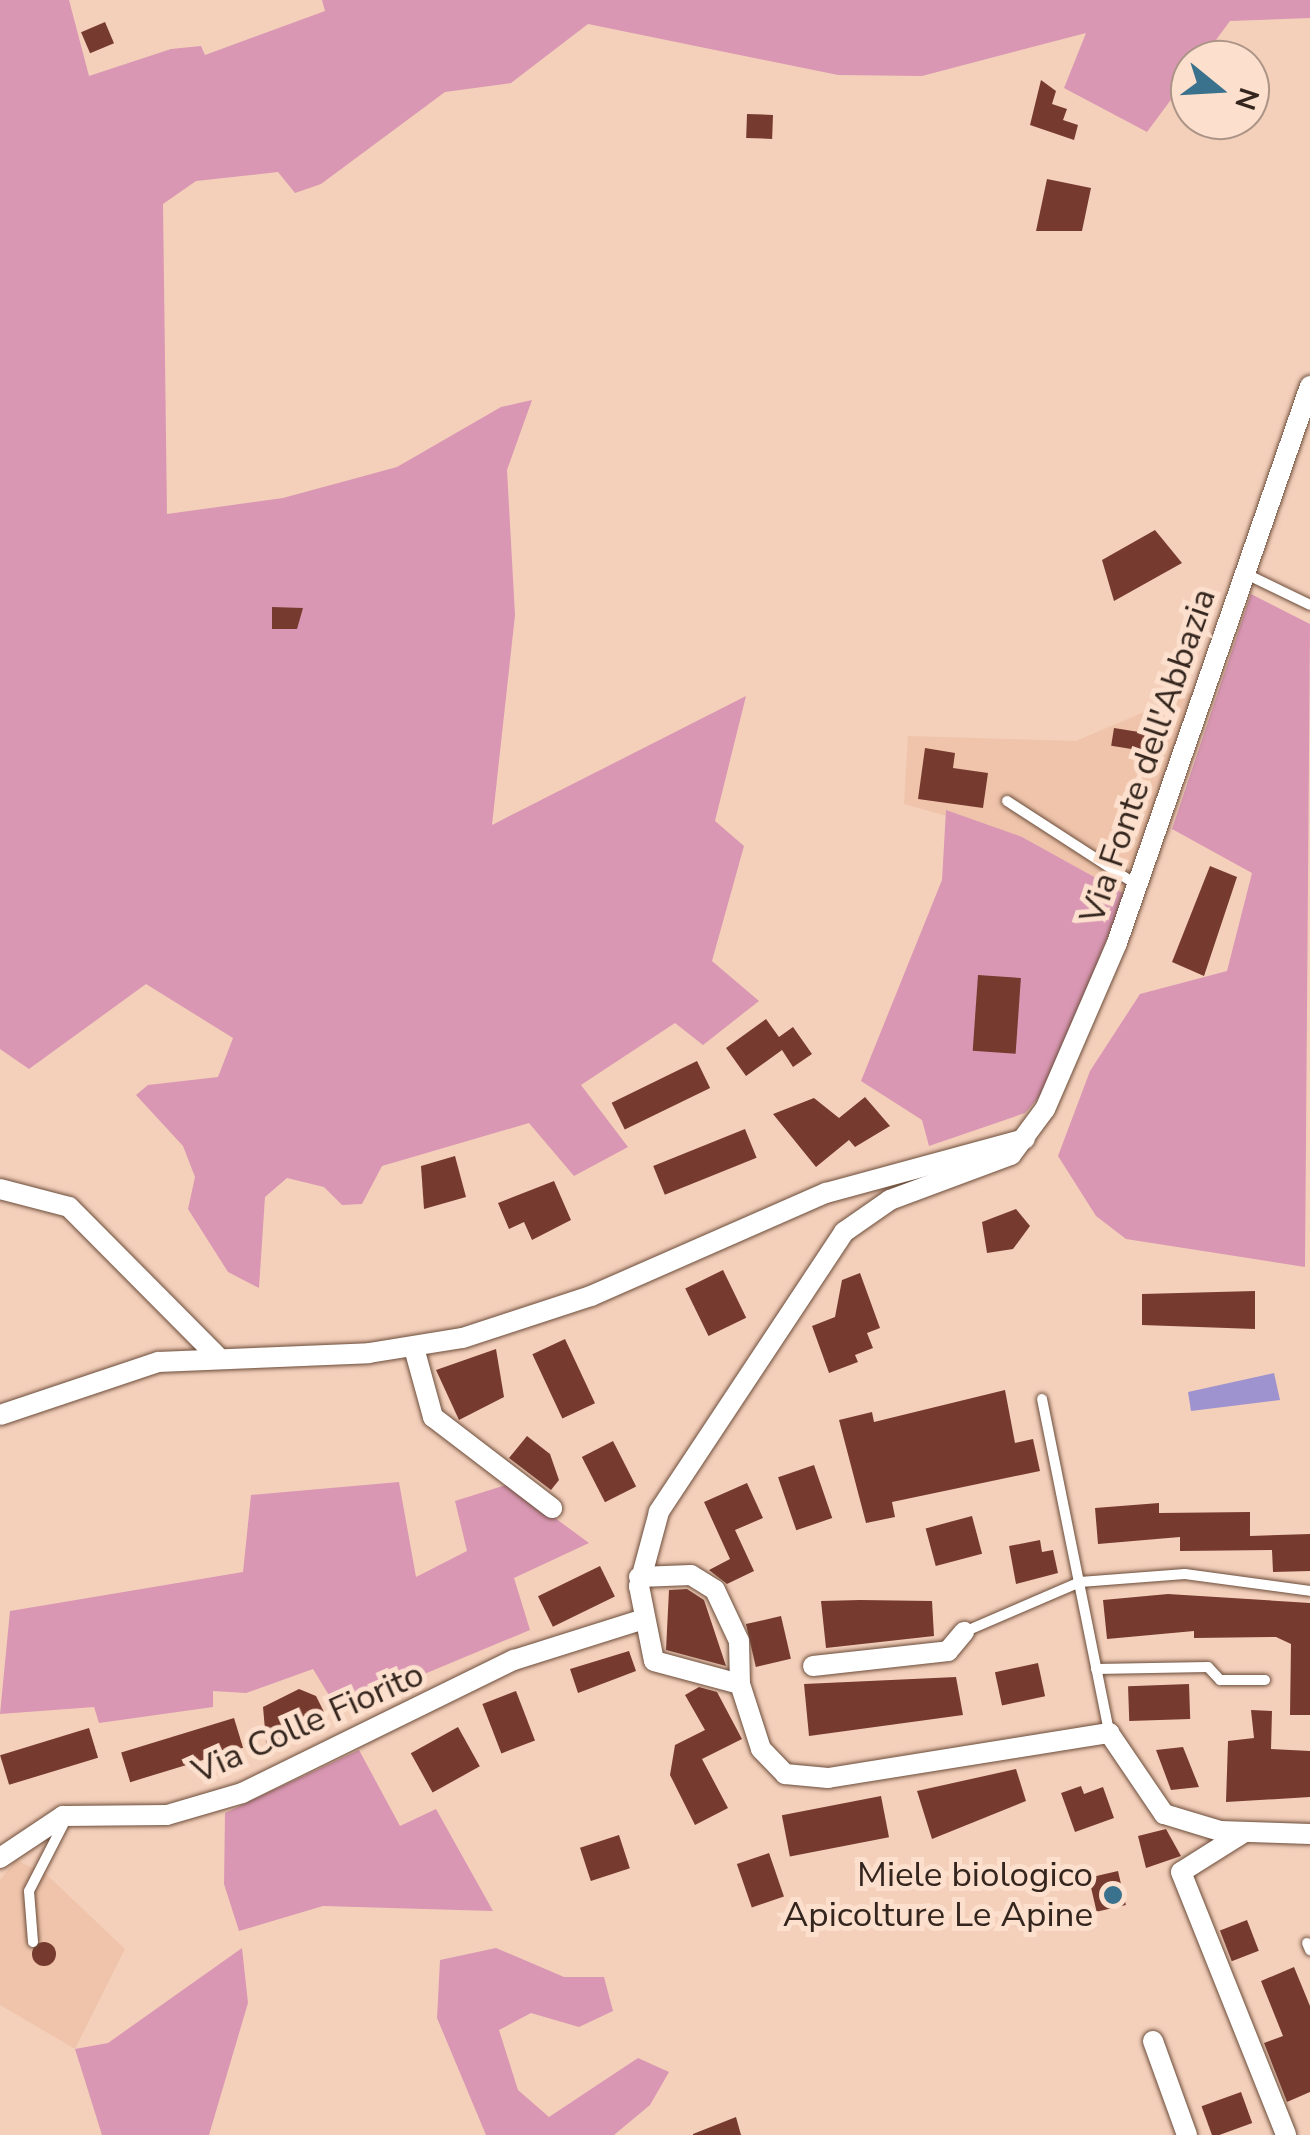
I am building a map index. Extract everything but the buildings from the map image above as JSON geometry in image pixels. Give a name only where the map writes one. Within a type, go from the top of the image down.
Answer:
[{"type":"street","name":"Via Fonte dell'Abbazia","points":[[1027,1138],[1138,886],[1310,386]]},
{"type":"street","points":[[0,1415],[107,1374],[216,1355],[414,1348],[567,1305],[826,1192],[1027,1138]]},
{"type":"street","points":[[740,1684],[660,1666],[641,1620],[640,1577],[659,1512],[844,1232],[890,1200],[992,1166],[1027,1138]]},
{"type":"street","points":[[0,1190],[69,1207],[216,1355]]},
{"type":"street","points":[[414,1348],[433,1416],[552,1508]]},
{"type":"street","points":[[640,1577],[691,1575],[715,1590],[738,1640],[740,1684],[764,1755],[799,1778],[1109,1734],[1164,1814],[1244,1832],[1310,1834]]},
{"type":"street","name":"Via Colle Fiorito","points":[[0,1858],[69,1816],[194,1809],[388,1729],[514,1660],[641,1620]]},
{"type":"street","points":[[813,1666],[948,1650],[964,1632]]},
{"type":"street","points":[[1244,1832],[1182,1872],[1286,2135]]},
{"type":"street","points":[[1153,2041],[1187,2135]]},
{"type":"lane","points":[[1245,573],[1310,605]]},
{"type":"lane","points":[[1007,801],[1138,886]]},
{"type":"lane","points":[[1042,1399],[1109,1734]]},
{"type":"lane","points":[[964,1632],[1080,1582],[1185,1574],[1310,1591]]},
{"type":"lane","points":[[1096,1669],[1208,1667],[1220,1680],[1265,1680]]},
{"type":"lane","points":[[33,1942],[30,1891],[69,1816]]},
{"type":"shaded area","points":[[0,0],[69,0],[89,76],[171,49],[201,46],[205,55],[325,11],[322,0],[1310,0],[1310,18],[1230,21],[1216,40],[1170,40],[1170,101],[1147,132],[1064,88],[1086,33],[922,76],[838,75],[588,24],[511,83],[445,92],[321,184],[295,193],[278,172],[196,181],[163,204],[167,514],[283,498],[397,467],[501,407],[532,400],[507,470],[515,615],[492,825],[746,696],[715,821],[744,846],[712,961],[759,1001],[703,1045],[675,1023],[581,1085],[628,1147],[574,1176],[529,1123],[382,1166],[362,1204],[342,1205],[324,1187],[287,1178],[265,1197],[259,1288],[228,1272],[188,1209],[195,1177],[183,1146],[136,1095],[148,1085],[218,1077],[233,1038],[146,984],[29,1069],[0,1049]]},
{"type":"shaded area","points":[[1251,594],[1310,624],[1305,1267],[1126,1239],[1096,1216],[1058,1156],[1090,1071],[1140,994],[1227,971],[1252,873],[1172,829]]},
{"type":"shaded area","points":[[1198,689],[1125,894],[1022,837],[904,804],[908,736],[1076,741]]},
{"type":"shaded area","points":[[946,810],[1022,837],[1125,894],[1047,1088],[1025,1113],[929,1146],[922,1120],[861,1081],[942,880]]},
{"type":"shaded area","points":[[1274,1373],[1280,1400],[1191,1411],[1188,1392]]},
{"type":"shaded area","points":[[399,1482],[416,1577],[467,1551],[455,1501],[509,1484],[589,1543],[514,1578],[530,1630],[338,1710],[313,1669],[246,1693],[213,1691],[213,1707],[99,1723],[94,1707],[0,1714],[10,1611],[243,1572],[251,1495]]},
{"type":"shaded area","points":[[359,1750],[400,1826],[436,1809],[493,1911],[323,1906],[239,1931],[224,1884],[225,1813]]},
{"type":"shaded area","points":[[16,1860],[46,1874],[125,1949],[75,2049],[0,2005],[0,1880]]},
{"type":"shaded area","points":[[242,1948],[248,2003],[209,2135],[102,2135],[75,2049],[108,2043]]},
{"type":"shaded area","points":[[496,1948],[564,1977],[604,1977],[613,2011],[579,2027],[531,2013],[499,2030],[518,2090],[549,2117],[638,2058],[669,2072],[650,2105],[614,2135],[486,2135],[437,2018],[440,1960]]},
{"type":"place","name":"Miele biologico Apicolture Le Apine","points":[[1113,1895]]}]
